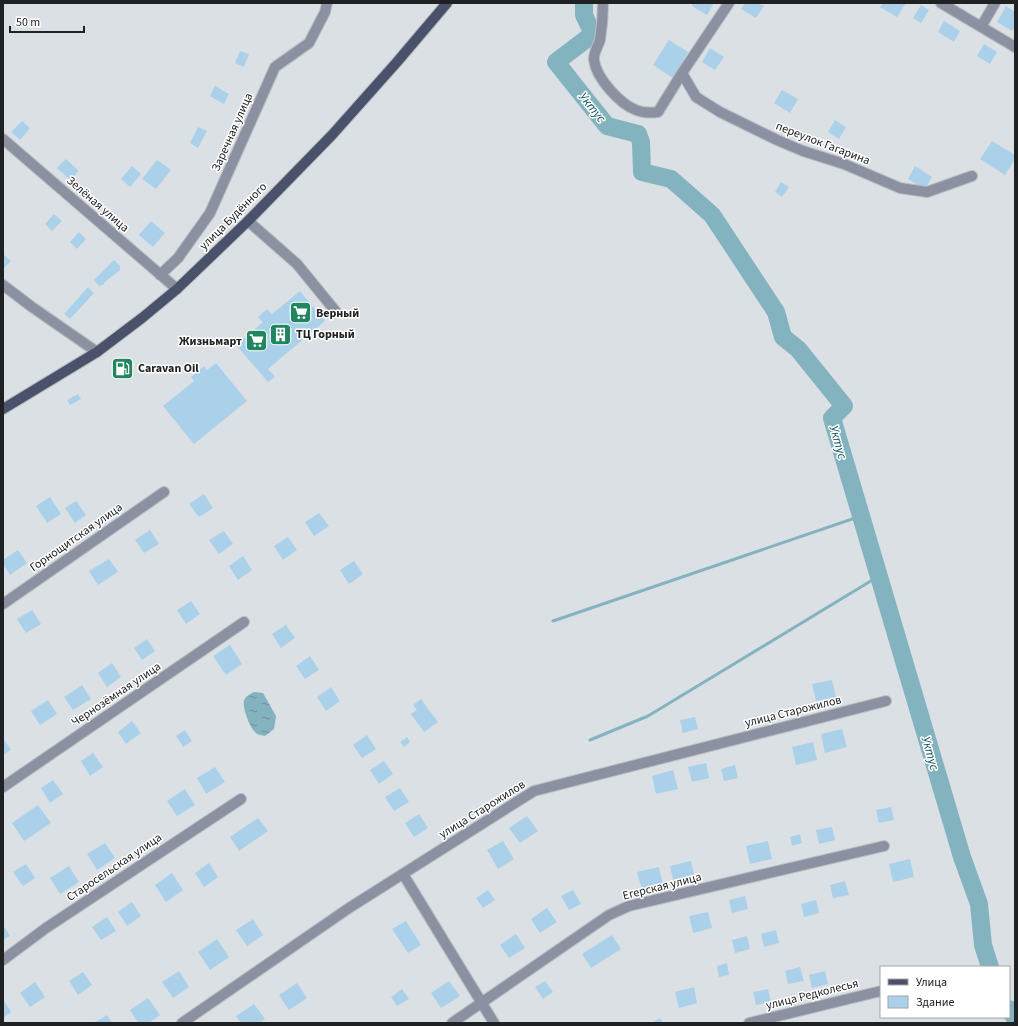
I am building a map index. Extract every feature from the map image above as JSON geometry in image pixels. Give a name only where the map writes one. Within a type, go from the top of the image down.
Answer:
[{"type":"main road","name":"улица Будённого","points":[[3,409],[97,352],[177,289],[248,221],[332,134],[397,62],[447,3]]},
{"type":"street","name":"Заречная улица","points":[[160,274],[178,258],[210,213],[275,68],[309,43],[325,12],[327,3]]},
{"type":"street","points":[[603,3],[600,40],[593,59],[598,74],[607,87],[617,96],[636,110],[650,113],[658,112],[682,72],[729,3]]},
{"type":"street","points":[[941,3],[1015,47]]},
{"type":"street","points":[[981,27],[995,3]]},
{"type":"street","name":"переулок Гагарина","points":[[682,72],[696,97],[720,112],[803,151],[844,164],[900,188],[927,192],[972,176]]},
{"type":"street","name":"Зелёная улица","points":[[3,139],[177,289]]},
{"type":"street","points":[[248,221],[297,264],[337,313]]},
{"type":"street","points":[[3,285],[32,308],[97,352]]},
{"type":"street","name":"Горнощитская улица","points":[[3,604],[164,492]]},
{"type":"street","name":"Чернозёмная улица","points":[[3,786],[244,622]]},
{"type":"street","name":"улица Старожилов","points":[[182,1023],[349,908],[534,791],[886,701]]},
{"type":"street","name":"Старосельская улица","points":[[3,960],[46,928],[240,799]]},
{"type":"street","name":"Егерская улица","points":[[452,1023],[609,915],[629,906],[884,846]]},
{"type":"street","points":[[403,874],[494,1023]]},
{"type":"street","name":"улица Редколесья","points":[[749,1023],[880,991]]},
{"type":"water","points":[[254,692],[263,693],[276,716],[274,729],[265,736],[256,733],[245,713],[244,700],[247,696]]},
{"type":"building","points":[[693,3],[714,3],[707,15],[692,6]]},
{"type":"building","points":[[745,3],[758,3],[764,6],[756,18],[741,9]]},
{"type":"building","points":[[883,3],[906,3],[897,17],[880,7]]},
{"type":"building","points":[[921,5],[929,10],[921,23],[913,18]]},
{"type":"building","points":[[1006,6],[1015,12],[1015,27],[1012,31],[997,22]]},
{"type":"building","points":[[944,21],[960,31],[954,42],[938,32]]},
{"type":"building","points":[[669,40],[688,52],[673,78],[653,65]]},
{"type":"building","points":[[984,44],[997,52],[990,64],[977,56]]},
{"type":"building","points":[[710,48],[724,57],[715,70],[702,62]]},
{"type":"building","points":[[240,51],[249,54],[244,67],[235,63]]},
{"type":"building","points":[[215,86],[229,94],[224,104],[210,96]]},
{"type":"building","points":[[782,90],[798,99],[790,113],[774,103]]},
{"type":"building","points":[[835,120],[846,127],[839,139],[828,132]]},
{"type":"building","points":[[22,121],[30,128],[20,140],[11,132]]},
{"type":"building","points":[[198,127],[207,131],[198,148],[190,143]]},
{"type":"building","points":[[992,141],[1015,155],[1015,159],[1005,175],[980,159]]},
{"type":"building","points":[[66,159],[79,171],[70,180],[57,168]]},
{"type":"building","points":[[157,160],[171,170],[156,189],[142,179]]},
{"type":"building","points":[[132,166],[141,174],[130,187],[121,179]]},
{"type":"building","points":[[915,166],[932,177],[925,189],[908,179]]},
{"type":"building","points":[[781,182],[789,187],[782,197],[775,192]]},
{"type":"building","points":[[54,214],[62,221],[52,231],[45,224]]},
{"type":"building","points":[[151,221],[165,233],[153,247],[139,235]]},
{"type":"building","points":[[79,232],[86,239],[77,249],[70,242]]},
{"type":"building","points":[[3,254],[11,261],[3,269]]},
{"type":"building","points":[[114,260],[120,266],[120,270],[103,285],[99,286],[94,280]]},
{"type":"building","points":[[88,287],[94,293],[70,319],[64,314]]},
{"type":"building","name":"ТЦ Горный","points":[[300,291],[325,321],[268,369],[275,377],[268,382],[236,345],[263,322],[258,317],[267,309],[272,314]]},
{"type":"building","points":[[126,361],[130,368],[117,374],[113,367]]},
{"type":"building","points":[[216,363],[247,401],[194,444],[163,406],[194,381],[191,377],[204,366],[207,370]]},
{"type":"building","points":[[78,394],[81,399],[70,405],[67,400]]},
{"type":"building","points":[[204,494],[213,508],[199,517],[189,504]]},
{"type":"building","points":[[50,497],[61,514],[47,523],[36,506]]},
{"type":"building","points":[[76,501],[86,515],[75,523],[65,508]]},
{"type":"building","points":[[319,513],[329,526],[314,536],[305,522]]},
{"type":"building","points":[[150,530],[159,544],[144,553],[135,540]]},
{"type":"building","points":[[224,531],[233,544],[219,554],[209,540]]},
{"type":"building","points":[[288,537],[297,550],[283,560],[274,546]]},
{"type":"building","points":[[18,550],[27,563],[10,575],[3,564],[3,560]]},
{"type":"building","points":[[243,556],[252,570],[238,580],[229,566]]},
{"type":"building","points":[[109,559],[118,572],[98,585],[89,571]]},
{"type":"building","points":[[354,561],[363,574],[349,584],[340,570]]},
{"type":"building","points":[[191,601],[200,614],[186,624],[177,610]]},
{"type":"building","points":[[32,610],[41,624],[26,633],[17,619]]},
{"type":"building","points":[[286,625],[295,638],[281,648],[272,634]]},
{"type":"building","points":[[147,639],[155,651],[142,660],[134,648]]},
{"type":"building","points":[[230,645],[242,664],[226,675],[213,656]]},
{"type":"building","points":[[310,656],[319,670],[305,679],[296,666]]},
{"type":"building","points":[[112,663],[121,677],[107,687],[98,673]]},
{"type":"building","points":[[832,680],[836,697],[816,701],[812,684]]},
{"type":"building","points":[[82,685],[91,699],[73,710],[64,697]]},
{"type":"building","points":[[331,687],[340,701],[326,711],[317,697]]},
{"type":"building","points":[[421,699],[438,722],[424,732],[411,714],[417,710],[413,705]]},
{"type":"building","points":[[48,700],[57,714],[40,725],[31,711]]},
{"type":"building","points":[[695,717],[698,729],[683,733],[680,720]]},
{"type":"building","points":[[132,721],[141,733],[126,744],[118,732]]},
{"type":"building","points":[[842,729],[847,747],[825,753],[821,734]]},
{"type":"building","points":[[185,730],[192,741],[183,747],[176,736]]},
{"type":"building","points":[[367,735],[376,749],[362,758],[353,745]]},
{"type":"building","points":[[407,737],[410,742],[404,747],[400,742]]},
{"type":"building","points":[[3,738],[11,750],[3,755]]},
{"type":"building","points":[[813,742],[817,760],[796,765],[792,747]]},
{"type":"building","points":[[93,753],[103,767],[90,776],[81,761]]},
{"type":"building","points":[[384,761],[393,774],[379,784],[370,770]]},
{"type":"building","points":[[706,763],[709,778],[692,782],[688,767]]},
{"type":"building","points":[[735,765],[738,778],[724,781],[721,769]]},
{"type":"building","points":[[215,767],[225,782],[206,794],[197,778]]},
{"type":"building","points":[[673,770],[678,789],[656,794],[652,776]]},
{"type":"building","points":[[53,780],[63,794],[50,803],[41,788]]},
{"type":"building","points":[[400,788],[409,802],[394,811],[385,797]]},
{"type":"building","points":[[185,789],[195,805],[177,816],[167,801]]},
{"type":"building","points":[[38,805],[51,823],[24,841],[12,823]]},
{"type":"building","points":[[891,807],[894,820],[879,823],[876,810]]},
{"type":"building","points":[[419,814],[428,828],[414,837],[405,823]]},
{"type":"building","points":[[527,816],[538,831],[520,843],[509,828]]},
{"type":"building","points":[[258,818],[268,831],[239,851],[230,837]]},
{"type":"building","points":[[832,827],[835,840],[819,844],[816,830]]},
{"type":"building","points":[[800,834],[802,843],[792,846],[790,837]]},
{"type":"building","points":[[503,841],[514,859],[498,869],[487,850]]},
{"type":"building","points":[[768,841],[772,859],[750,864],[746,846]]},
{"type":"building","points":[[105,843],[115,858],[97,870],[87,854]]},
{"type":"building","points":[[910,859],[914,877],[893,882],[889,864]]},
{"type":"building","points":[[691,861],[695,879],[674,884],[670,866]]},
{"type":"building","points":[[209,863],[218,877],[204,887],[195,873]]},
{"type":"building","points":[[26,864],[35,878],[23,886],[13,872]]},
{"type":"building","points":[[69,866],[79,882],[60,894],[50,878]]},
{"type":"building","points":[[659,867],[663,885],[642,890],[637,872]]},
{"type":"building","points":[[172,873],[183,890],[166,902],[155,885]]},
{"type":"building","points":[[845,881],[849,895],[833,898],[830,885]]},
{"type":"building","points":[[488,890],[495,900],[483,908],[476,898]]},
{"type":"building","points":[[573,890],[581,904],[569,910],[561,896]]},
{"type":"building","points":[[745,896],[748,909],[732,913],[729,900]]},
{"type":"building","points":[[816,900],[819,913],[804,917],[801,904]]},
{"type":"building","points":[[132,902],[141,916],[127,926],[118,912]]},
{"type":"building","points":[[547,908],[557,922],[540,933],[531,919]]},
{"type":"building","points":[[708,912],[712,928],[693,933],[689,916]]},
{"type":"building","points":[[107,917],[116,931],[101,940],[92,927]]},
{"type":"building","points":[[253,919],[263,935],[247,946],[236,930]]},
{"type":"building","points":[[406,921],[421,945],[408,953],[392,929]]},
{"type":"building","points":[[3,925],[10,936],[3,940]]},
{"type":"building","points":[[776,930],[779,943],[764,947],[761,934]]},
{"type":"building","points":[[516,934],[525,948],[509,958],[500,945]]},
{"type":"building","points":[[612,935],[621,949],[591,968],[582,954]]},
{"type":"building","points":[[747,936],[750,949],[735,953],[732,940]]},
{"type":"building","points":[[217,939],[229,957],[210,970],[198,952]]},
{"type":"building","points":[[727,963],[729,975],[719,977],[717,966]]},
{"type":"building","points":[[800,967],[804,981],[788,984],[785,971]]},
{"type":"building","points":[[179,971],[189,987],[173,998],[162,982]]},
{"type":"building","points":[[825,971],[828,984],[812,988],[809,975]]},
{"type":"building","points":[[83,972],[92,985],[78,995],[69,981]]},
{"type":"building","points":[[449,981],[460,996],[441,1008],[431,993]]},
{"type":"building","points":[[545,981],[553,992],[543,999],[535,987]]},
{"type":"building","points":[[35,982],[45,997],[30,1007],[20,993]]},
{"type":"building","points":[[297,983],[307,998],[289,1010],[279,995]]},
{"type":"building","points":[[694,987],[697,1003],[679,1008],[675,992]]},
{"type":"building","points":[[402,989],[409,999],[397,1006],[391,997]]},
{"type":"building","points":[[768,989],[771,1002],[756,1005],[753,992]]},
{"type":"building","points":[[148,998],[160,1015],[149,1023],[138,1023],[130,1010]]},
{"type":"building","points":[[3,999],[11,1012],[3,1018]]},
{"type":"building","points":[[254,1004],[265,1019],[259,1023],[241,1023],[236,1016]]},
{"type":"building","points":[[107,1015],[112,1023],[94,1023]]},
{"type":"building","points":[[660,1018],[663,1023],[652,1023]]},
{"type":"waterway","name":"Уктус","points":[[584,3],[584,15],[593,34],[556,62],[607,126],[638,134],[641,142],[642,172],[671,179],[712,215],[776,312],[783,337],[798,349],[844,406],[832,418],[962,857],[979,904],[983,945],[990,966]]},
{"type":"waterway","points":[[553,621],[861,516]]},
{"type":"waterway","points":[[590,740],[648,716],[879,576]]},
{"type":"waterway","name":"Уктус","points":[[1010,1010],[1015,1018]]},
{"type":"place","name":"Верный","points":[[301,313]]},
{"type":"place","name":"ТЦ Горный","points":[[280,334]]},
{"type":"place","name":"Жизньмарт","points":[[257,341]]},
{"type":"place","name":"Caravan Oil","points":[[123,368]]}]
